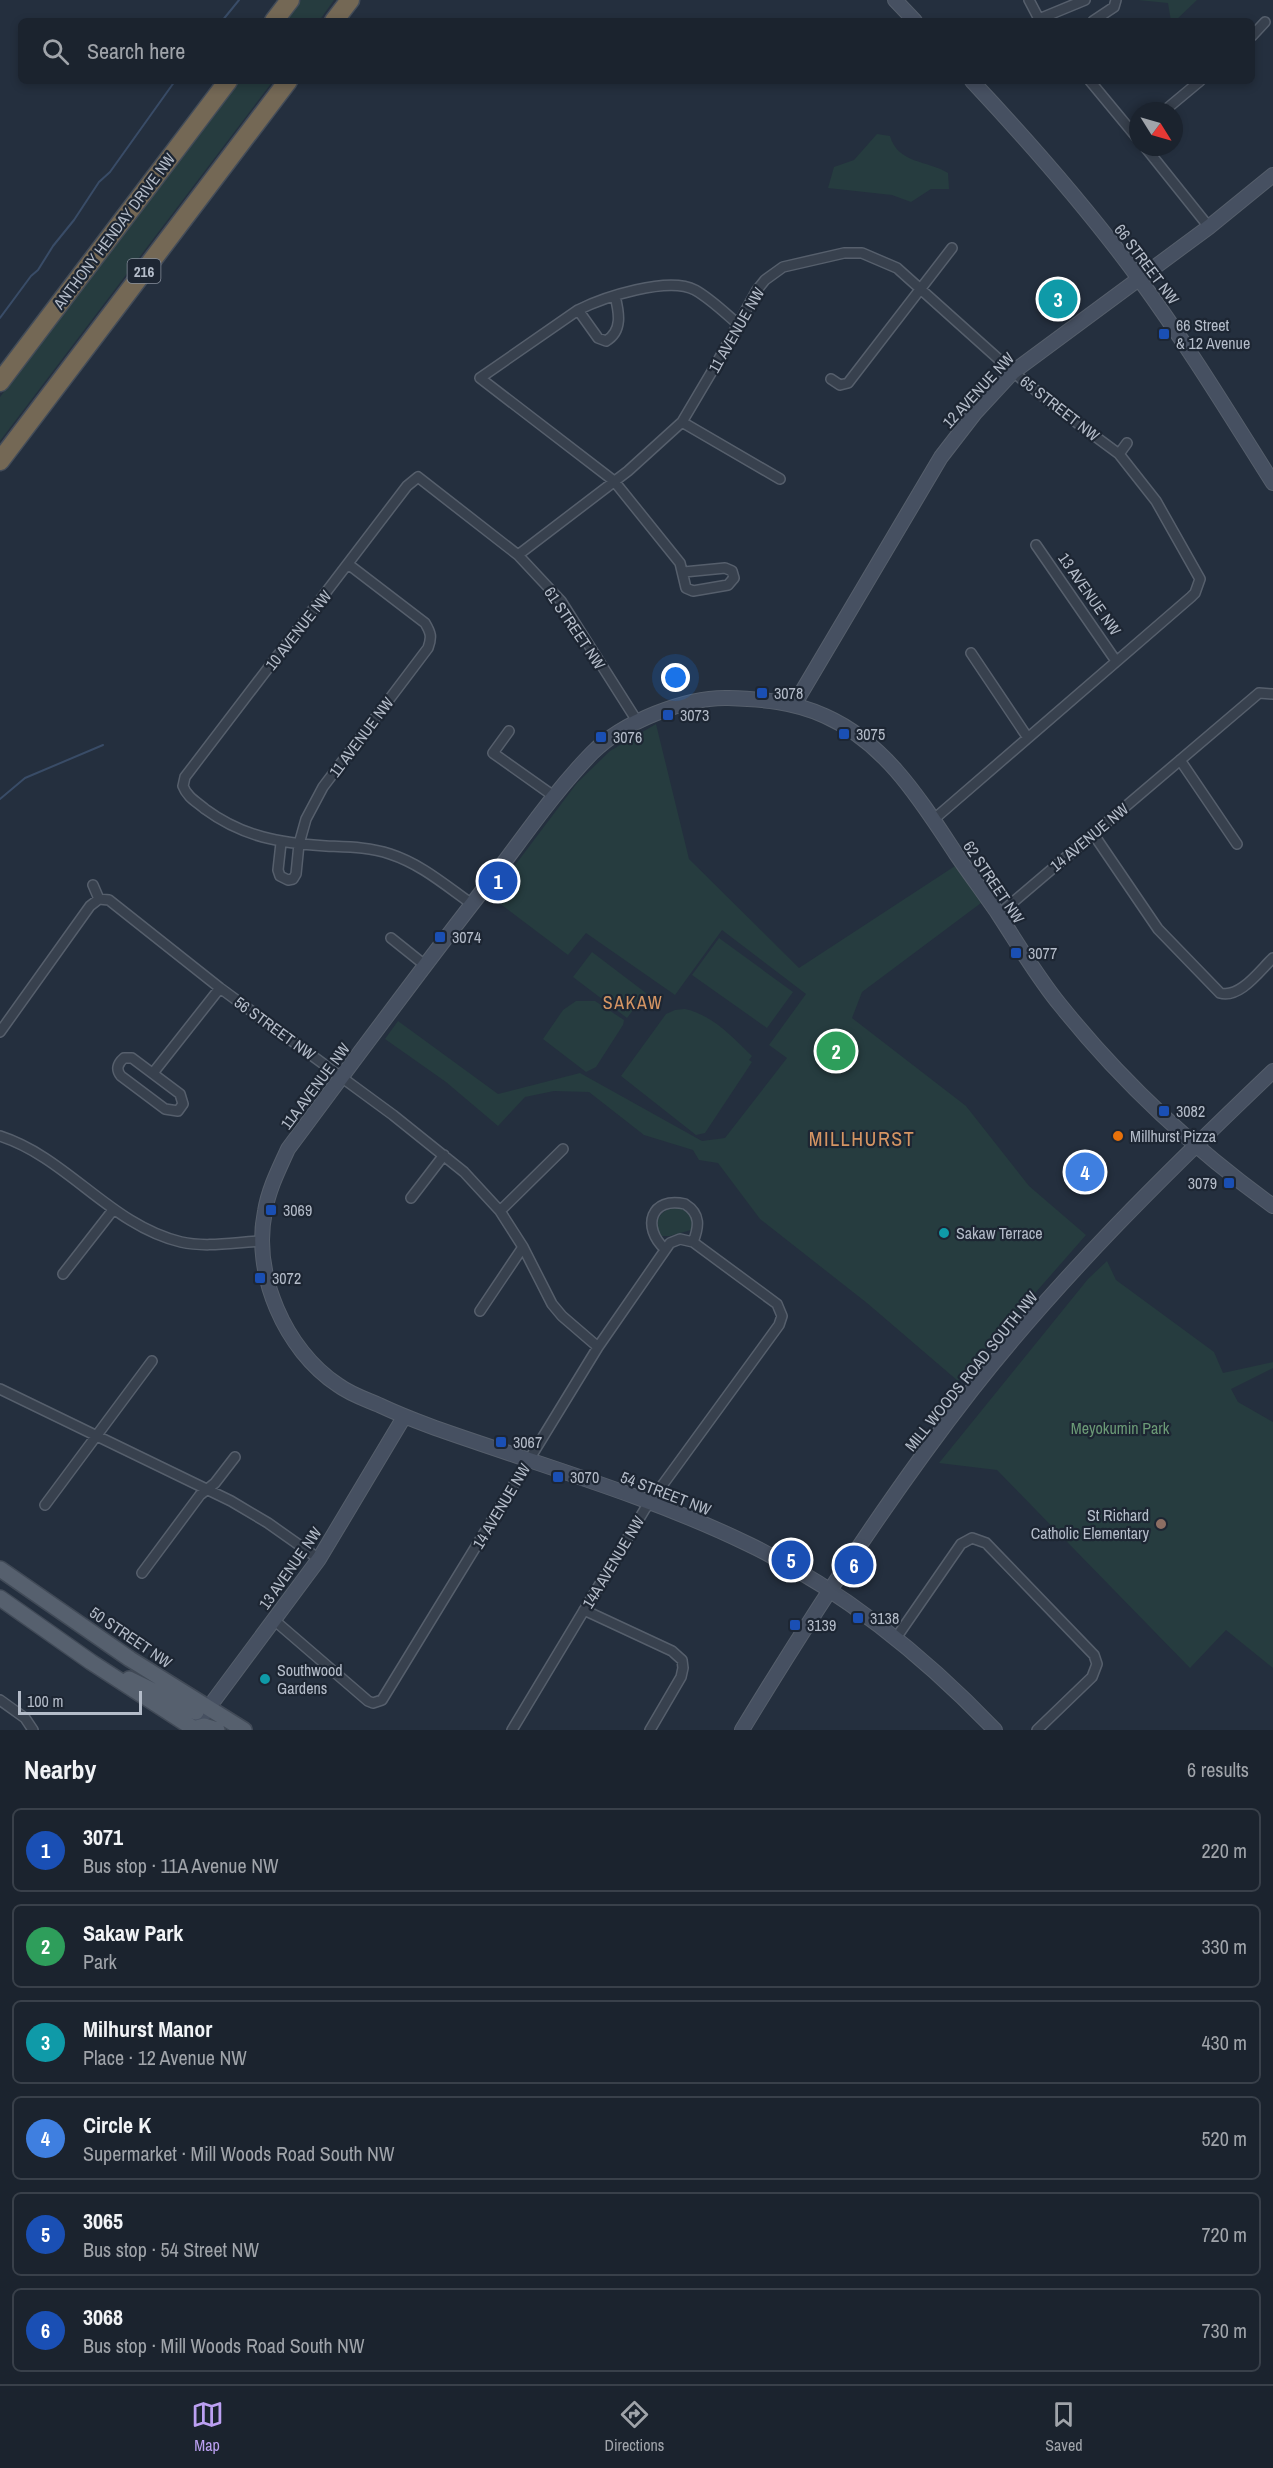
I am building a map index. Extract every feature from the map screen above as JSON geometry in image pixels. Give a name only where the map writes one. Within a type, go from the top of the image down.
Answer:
[{"type":"highway","points":[[276,18],[290,0]]},
{"type":"highway","points":[[336,18],[350,0]]},
{"type":"highway","name":"ANTHONY HENDAY DRIVE NW","points":[[0,382],[226,84]]},
{"type":"highway","name":"216","points":[[0,461],[286,84]]},
{"type":"main road","name":"50 STREET NW","points":[[0,1569],[130,1659],[244,1730]]},
{"type":"main road","points":[[0,1598],[194,1730],[204,1726],[216,1730]]},
{"type":"main road","points":[[91,1662],[153,1689],[194,1711],[205,1712],[208,1709]]},
{"type":"street","points":[[895,0],[912,18]]},
{"type":"street","points":[[1029,0],[1039,18]]},
{"type":"street","points":[[1044,18],[1085,0]]},
{"type":"street","points":[[1098,18],[1114,7],[1116,0]]},
{"type":"street","points":[[1255,32],[1264,22]]},
{"type":"street","name":"66 STREET NW","points":[[975,84],[1022,134],[1139,279],[1187,347],[1273,483]]},
{"type":"street","points":[[1093,84],[1129,126]]},
{"type":"street","points":[[1175,102],[1196,84]]},
{"type":"street","points":[[1152,156],[1209,227]]},
{"type":"street","name":"12 AVENUE NW","points":[[794,705],[940,457],[975,413],[1013,372],[1209,227],[1273,175]]},
{"type":"street","points":[[831,379],[840,385],[848,383],[952,248]]},
{"type":"street","name":"65 STREET NW","points":[[844,253],[862,253],[886,261],[897,268],[1013,372],[1119,454],[1156,501],[1196,570],[1200,579],[1199,585]]},
{"type":"street","name":"11 AVENUE NW","points":[[518,555],[614,481],[682,422],[757,290],[771,275],[783,267],[844,253]]},
{"type":"street","points":[[684,572],[725,568],[732,571],[734,578],[728,585],[693,591],[685,585],[684,572],[680,563],[614,481],[480,378],[578,310],[615,296],[670,285],[693,289],[739,325]]},
{"type":"street","points":[[578,310],[598,338],[606,341],[614,334],[620,320],[615,296]]},
{"type":"street","points":[[682,422],[780,479]]},
{"type":"street","points":[[1119,454],[1127,443]]},
{"type":"street","name":"61 STREET NW","points":[[418,477],[518,555],[561,602],[637,721]]},
{"type":"street","name":"10 AVENUE NW","points":[[281,843],[233,826],[189,796],[183,786],[185,777],[407,486],[418,477]]},
{"type":"street","name":"13 AVENUE NW","points":[[1036,545],[1116,661]]},
{"type":"street","name":"11 AVENUE NW","points":[[281,843],[278,870],[280,876],[288,880],[293,879],[296,874],[299,844],[306,819],[323,787],[428,648],[431,634],[425,623],[348,564]]},
{"type":"street","name":"13 AVENUE NW","points":[[933,820],[1191,597],[1199,585]]},
{"type":"street","points":[[971,653],[1028,738]]},
{"type":"street","name":"14 AVENUE NW","points":[[999,915],[1259,693],[1271,693]]},
{"type":"street","name":"62 STREET NW","points":[[637,721],[670,708],[719,698],[760,699],[794,705],[825,715],[857,734],[908,784],[999,915],[1008,933],[1072,1020],[1145,1099],[1195,1145],[1226,1172],[1272,1203]]},
{"type":"street","name":"11A AVENUE NW","points":[[263,1241],[264,1213],[268,1197],[288,1149],[555,797],[594,750],[637,721]]},
{"type":"street","points":[[509,731],[493,753],[555,797]]},
{"type":"street","points":[[1180,760],[1237,844]]},
{"type":"street","points":[[1094,835],[1158,928],[1215,989],[1228,995],[1237,992],[1273,958]]},
{"type":"street","points":[[281,843],[370,848],[392,854],[423,868],[472,904]]},
{"type":"street","points":[[0,1032],[90,906],[99,899],[93,885]]},
{"type":"street","name":"56 STREET NW","points":[[99,899],[109,900],[220,988],[342,1077],[464,1172],[500,1210],[523,1247],[552,1304],[562,1316],[598,1347]]},
{"type":"street","points":[[391,938],[426,966]]},
{"type":"street","name":"56 STREET NW","points":[[153,1073],[220,988]]},
{"type":"street","points":[[132,1058],[153,1073],[180,1094],[183,1104],[178,1111],[165,1109],[121,1076],[118,1066],[124,1059],[132,1058]]},
{"type":"street","name":"MILL WOODS ROAD SOUTH NW","points":[[742,1730],[829,1589],[909,1474],[1009,1344],[1096,1247],[1195,1145],[1273,1071]]},
{"type":"street","points":[[0,1136],[35,1150],[113,1210],[161,1236],[200,1245],[263,1241]]},
{"type":"street","points":[[500,1210],[563,1149]]},
{"type":"street","points":[[411,1198],[444,1155]]},
{"type":"street","points":[[681,1203],[694,1211],[698,1223],[693,1242],[683,1239],[668,1246],[653,1234],[651,1223],[656,1211],[665,1204],[681,1203]]},
{"type":"street","points":[[63,1274],[113,1210]]},
{"type":"street","name":"54 STREET NW","points":[[263,1241],[267,1279],[276,1309],[293,1341],[307,1358],[338,1385],[404,1417],[649,1504],[745,1543],[829,1589],[896,1638],[948,1683],[995,1730]]},
{"type":"street","name":"14A AVENUE NW","points":[[512,1730],[649,1504],[779,1324],[781,1310],[777,1304],[693,1242]]},
{"type":"street","name":"14 AVENUE NW","points":[[274,1620],[363,1698],[373,1703],[378,1702],[390,1689],[598,1347],[668,1246]]},
{"type":"street","points":[[480,1311],[523,1247]]},
{"type":"street","points":[[45,1505],[152,1361]]},
{"type":"street","points":[[0,1389],[207,1489],[261,1519],[319,1559]]},
{"type":"street","name":"13 AVENUE NW","points":[[194,1730],[319,1559],[404,1417]]},
{"type":"street","points":[[142,1573],[207,1489],[215,1483],[235,1457]]},
{"type":"street","points":[[896,1638],[961,1544],[972,1538],[986,1543],[1094,1655],[1097,1664],[1092,1677],[1037,1730]]},
{"type":"street","points":[[584,1610],[676,1653],[684,1664],[681,1677],[650,1730]]},
{"type":"street","points":[[0,1700],[25,1718],[33,1730]]},
{"type":"green space","points":[[301,0],[334,0],[321,18],[287,18]]},
{"type":"green space","points":[[1138,0],[1197,0],[1178,18],[1170,18],[1168,3]]},
{"type":"green space","points":[[238,84],[271,84],[0,441],[0,397]]},
{"type":"green space","points":[[877,134],[890,136],[899,152],[906,157],[948,173],[949,189],[931,189],[911,202],[892,195],[828,188],[834,167],[854,160]]},
{"type":"green space","points":[[656,724],[689,859],[799,968],[955,866],[981,903],[862,992],[852,1018],[966,1106],[1029,1186],[1086,1235],[958,1381],[867,1303],[760,1219],[718,1163],[699,1160],[693,1150],[644,1135],[589,1092],[554,1091],[525,1097],[498,1126],[446,1082],[385,1039],[398,1021],[498,1094],[580,1073],[702,1141],[725,1138],[787,1058],[769,1045],[806,994],[722,930],[675,995],[586,933],[568,955],[491,897],[577,783],[610,751]]},
{"type":"green space","points":[[719,938],[793,992],[767,1028],[692,975]]},
{"type":"green space","points":[[592,952],[646,993],[627,1018],[573,977]]},
{"type":"green space","points":[[576,1001],[595,1001],[624,1020],[596,1067],[586,1072],[543,1039],[563,1010]]},
{"type":"green space","points":[[685,1009],[713,1021],[752,1056],[749,1060],[752,1062],[705,1133],[696,1135],[621,1076],[666,1014]]},
{"type":"green space","points":[[675,1207],[689,1214],[692,1221],[691,1230],[662,1236],[657,1222],[661,1214]]},
{"type":"green space","name":"Meyokumin Park","points":[[1107,1261],[1116,1280],[1214,1352],[1223,1373],[1273,1362],[1273,1368],[1231,1389],[1238,1402],[1273,1422],[1273,1668],[1226,1630],[1190,1668],[997,1470],[939,1463],[1088,1279]]},
{"type":"waterway","points":[[224,18],[239,0]]},
{"type":"waterway","points":[[0,318],[38,270],[99,182],[110,172],[173,84]]},
{"type":"waterway","points":[[0,799],[25,778],[103,745]]},
{"type":"place","name":"Milhurst Manor","points":[[1058,299]]},
{"type":"place","name":"66 Street & 12 Avenue","points":[[1164,334]]},
{"type":"place","name":"3078","points":[[762,693]]},
{"type":"place","name":"3073","points":[[668,715]]},
{"type":"place","name":"3075","points":[[844,734]]},
{"type":"place","name":"3076","points":[[601,737]]},
{"type":"place","name":"3071","points":[[498,881]]},
{"type":"place","name":"3074","points":[[440,937]]},
{"type":"place","name":"3077","points":[[1016,953]]},
{"type":"place","name":"Sakaw Park","points":[[836,1051]]},
{"type":"place","name":"3082","points":[[1164,1111]]},
{"type":"place","name":"Millhurst Pizza","points":[[1118,1136]]},
{"type":"place","name":"Circle K","points":[[1085,1172]]},
{"type":"place","name":"3079","points":[[1229,1183]]},
{"type":"place","name":"3069","points":[[271,1210]]},
{"type":"place","name":"Sakaw Terrace","points":[[944,1233]]},
{"type":"place","name":"3072","points":[[260,1278]]},
{"type":"place","name":"3067","points":[[501,1442]]},
{"type":"place","name":"3070","points":[[558,1477]]},
{"type":"place","name":"St Richard Catholic Elementary","points":[[1161,1524]]},
{"type":"place","name":"3065","points":[[791,1560]]},
{"type":"place","name":"3068","points":[[854,1565]]},
{"type":"place","name":"3138","points":[[858,1618]]},
{"type":"place","name":"3139","points":[[795,1625]]},
{"type":"place","name":"Southwood Gardens","points":[[265,1679]]},
{"type":"district","name":"SAKAW","points":[[633,1002]]},
{"type":"district","name":"MILLHURST","points":[[862,1138]]}]
